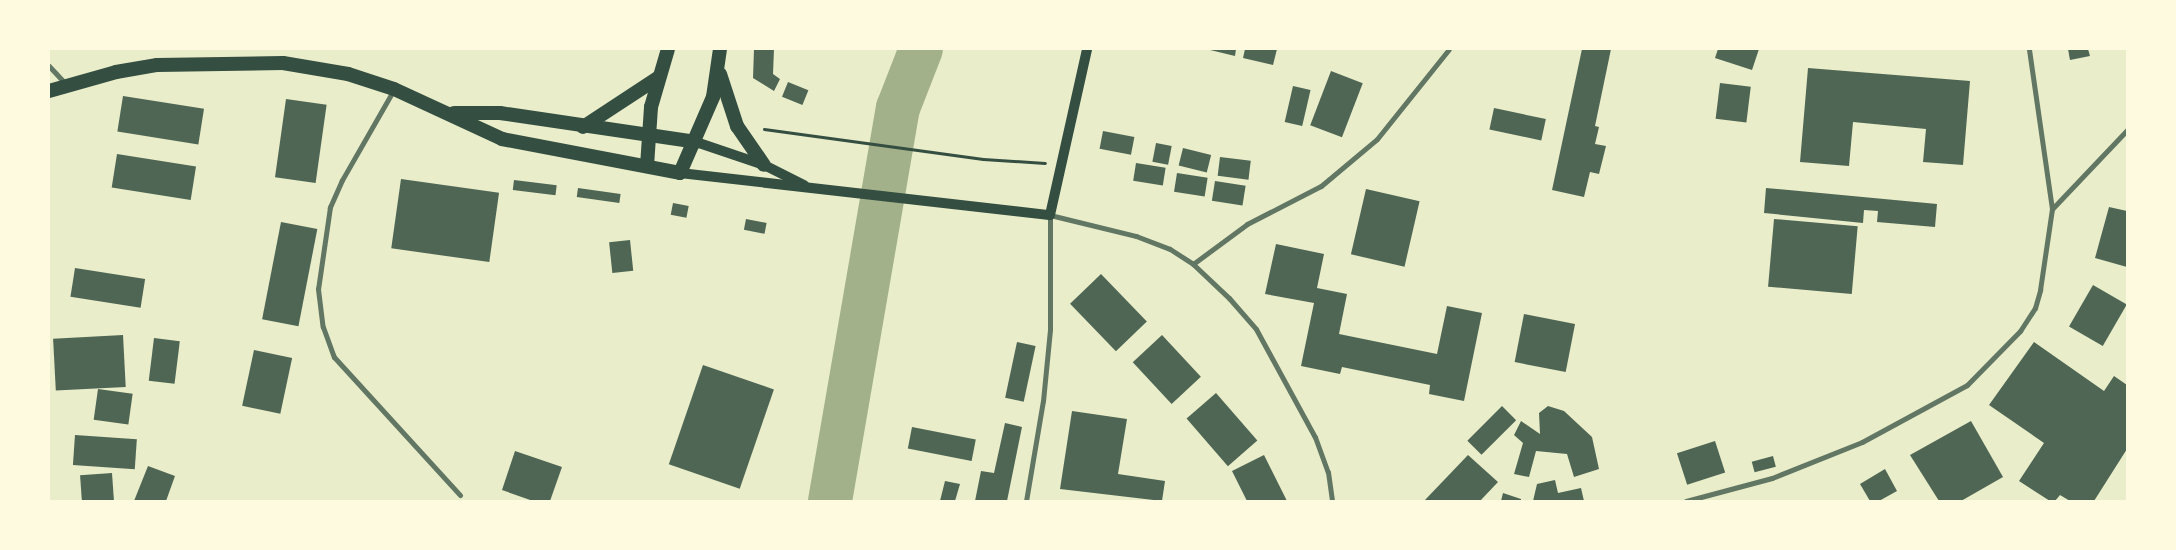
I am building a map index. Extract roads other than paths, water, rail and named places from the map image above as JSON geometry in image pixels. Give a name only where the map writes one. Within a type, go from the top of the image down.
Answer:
[{"type":"highway","points":[[647,166],[651,108],[658,78],[668,49]]},
{"type":"highway","points":[[49,91],[66,84],[157,65],[283,62],[348,74],[394,89],[450,113],[502,139],[680,172],[696,142],[714,97],[720,49]]},
{"type":"highway","points":[[718,70],[738,126],[764,164]]},
{"type":"highway","points":[[584,127],[658,78]]},
{"type":"highway","points":[[450,113],[500,113],[584,127],[650,133],[696,142]]},
{"type":"main road","points":[[680,172],[782,186],[804,185],[976,208],[1050,215],[1087,49]]},
{"type":"main road","points":[[696,142],[764,164],[804,185]]},
{"type":"street","points":[[1193,264],[1247,224],[1321,186],[1386,130],[1449,49]]},
{"type":"street","points":[[1686,501],[1772,478],[1819,461],[1862,442],[1967,385],[2020,331],[2035,308],[2052,209],[2029,49]]},
{"type":"street","points":[[49,66],[66,84]]},
{"type":"street","points":[[394,89],[342,180],[330,207],[318,289],[323,327],[334,357],[460,495]]},
{"type":"street","points":[[2052,209],[2127,130]]},
{"type":"street","points":[[1026,501],[1044,401],[1050,329],[1050,215],[1136,236],[1170,249],[1193,264],[1229,298],[1261,337],[1315,437],[1328,472],[1332,501]]},
{"type":"waterway","points":[[830,501],[898,108],[921,49]]}]
